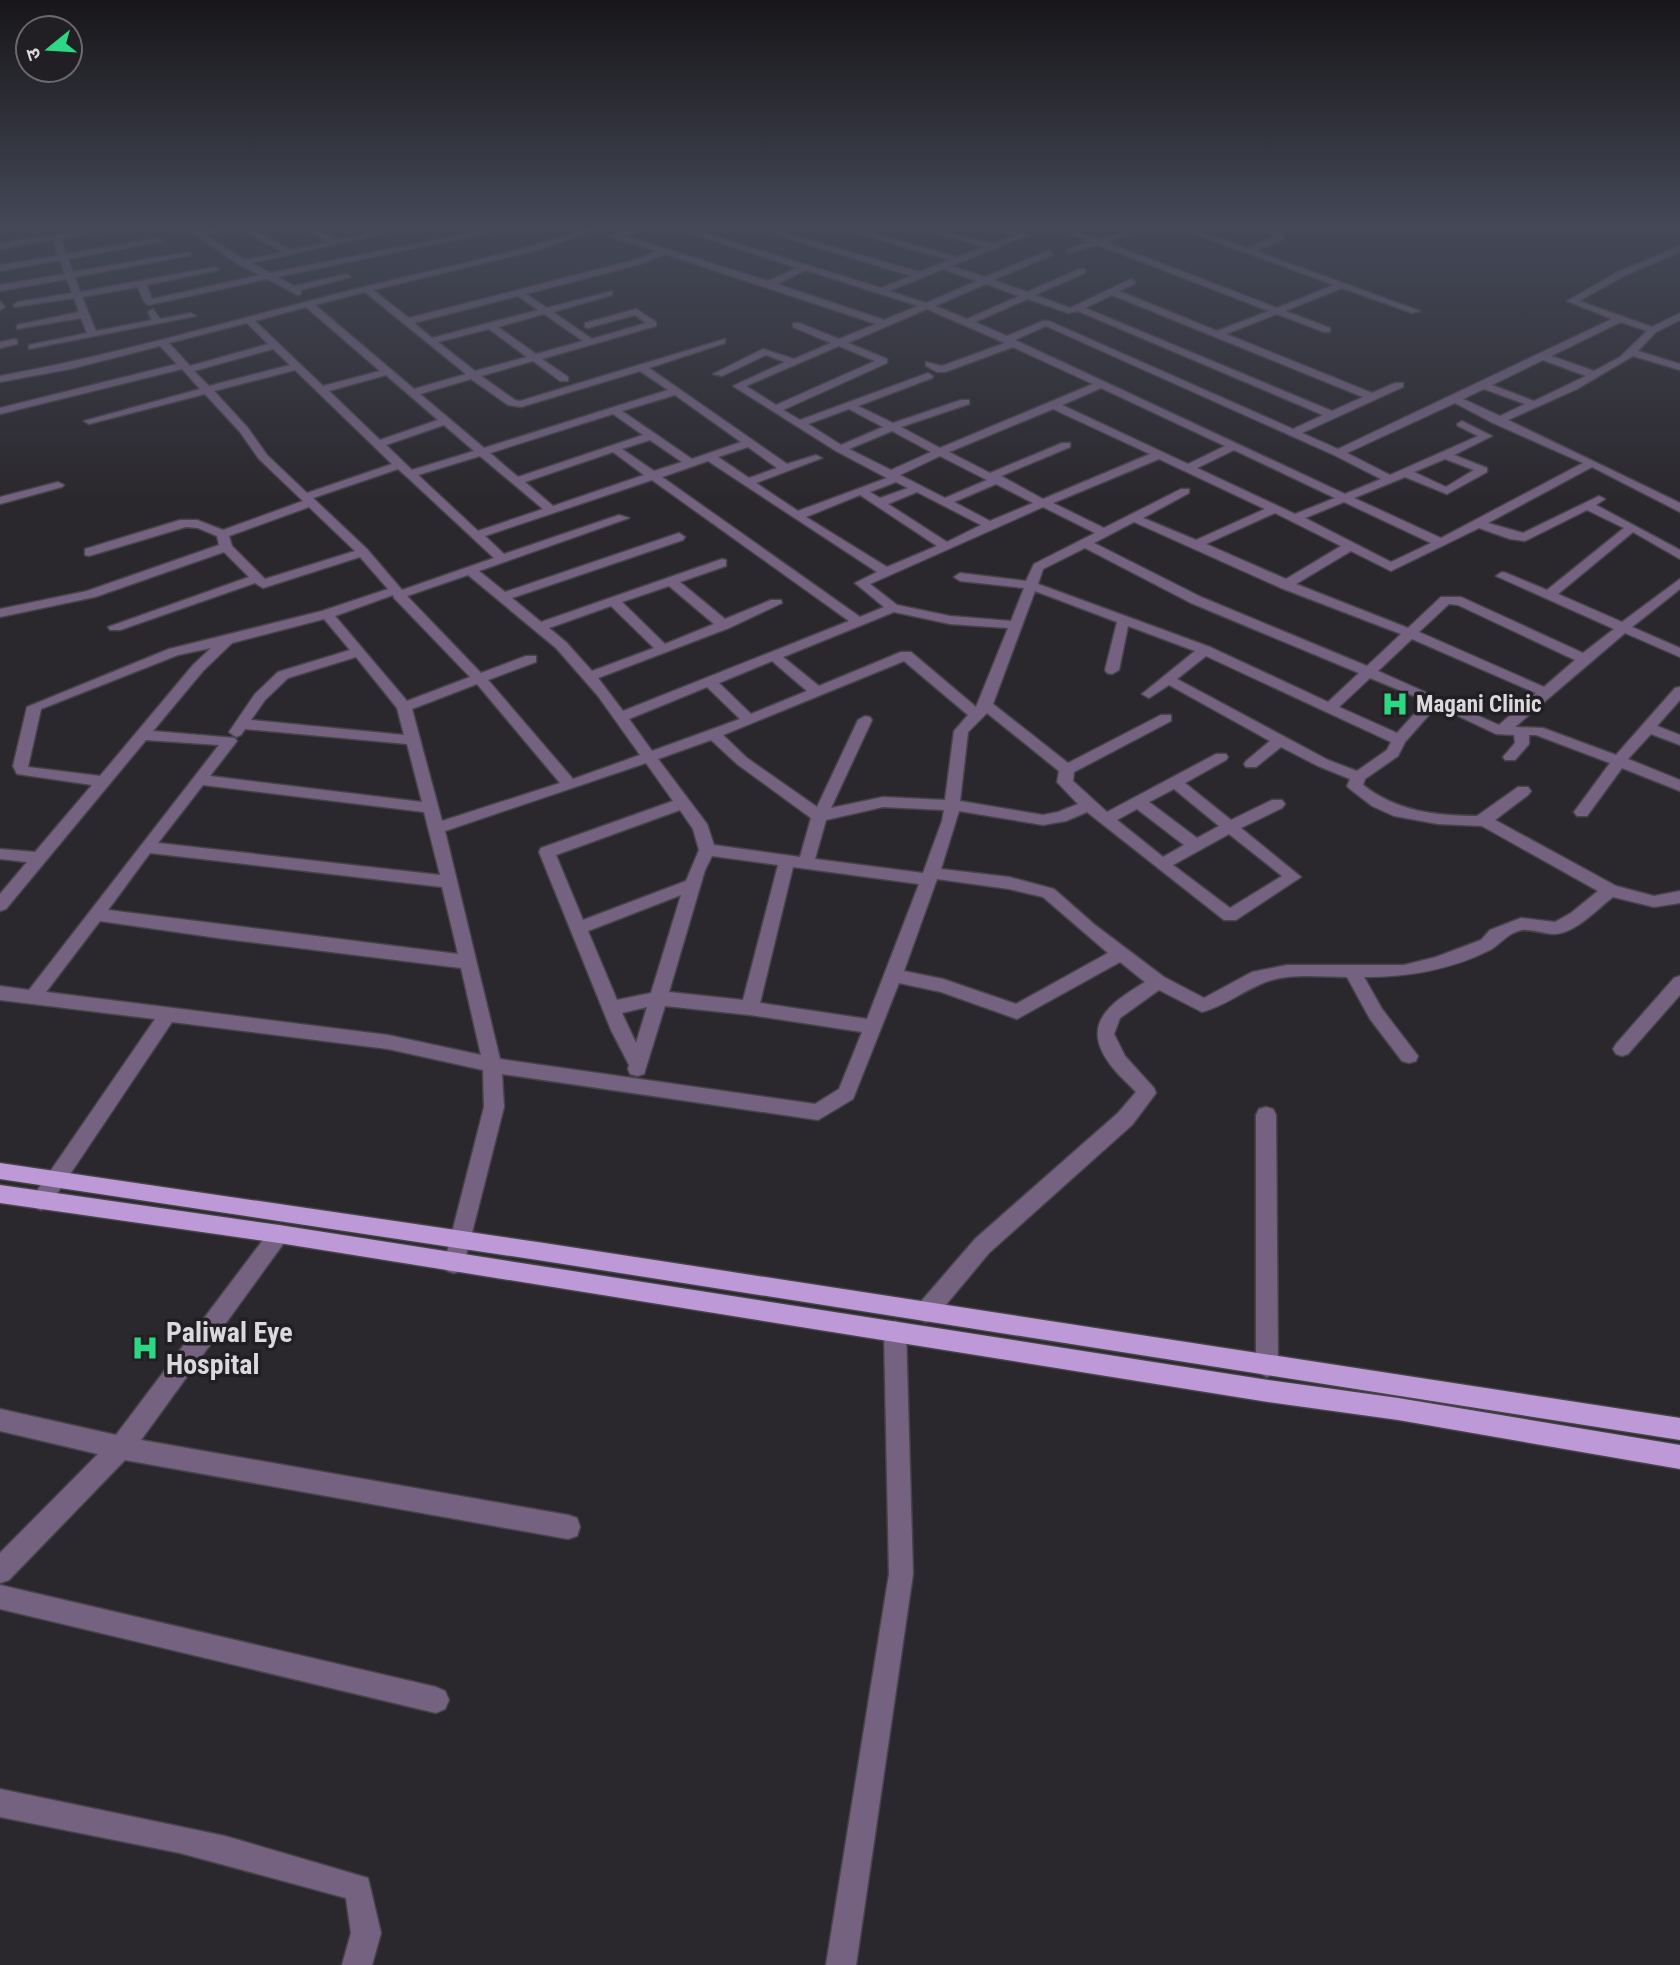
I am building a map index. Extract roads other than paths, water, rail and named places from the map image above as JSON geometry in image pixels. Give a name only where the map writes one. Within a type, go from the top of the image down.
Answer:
[{"type":"main road","points":[[0,1171],[544,1252],[1680,1429]]},
{"type":"main road","points":[[0,1194],[279,1234],[454,1264],[1398,1409],[1680,1457]]},
{"type":"street","points":[[20,327],[67,318]]},
{"type":"street","points":[[86,318],[93,335]]},
{"type":"street","points":[[155,318],[157,322]]},
{"type":"street","points":[[32,347],[181,318]]},
{"type":"street","points":[[0,411],[10,390],[70,366],[257,318]]},
{"type":"street","points":[[324,318],[551,510]]},
{"type":"street","points":[[401,318],[473,375],[517,404],[722,341]]},
{"type":"street","points":[[406,322],[423,318]]},
{"type":"street","points":[[430,341],[520,318]]},
{"type":"street","points":[[558,318],[591,342]]},
{"type":"street","points":[[588,325],[615,318]]},
{"type":"street","points":[[411,393],[653,324],[644,318]]},
{"type":"street","points":[[867,318],[882,323]]},
{"type":"street","points":[[738,386],[895,318]]},
{"type":"street","points":[[955,318],[1441,543]]},
{"type":"street","points":[[968,323],[980,318]]},
{"type":"street","points":[[930,364],[941,370],[1057,318]]},
{"type":"street","points":[[1095,318],[1331,415]]},
{"type":"street","points":[[1177,318],[1372,397]]},
{"type":"street","points":[[1218,334],[1261,318]]},
{"type":"street","points":[[1295,318],[1327,330]]},
{"type":"street","points":[[1617,318],[1653,330]]},
{"type":"street","points":[[1497,421],[1594,375],[1632,352],[1653,330],[1677,318]]},
{"type":"street","points":[[1338,453],[1620,319]]},
{"type":"street","points":[[249,320],[502,559]]},
{"type":"street","points":[[1046,323],[1338,453],[1390,479]]},
{"type":"street","points":[[776,409],[883,361],[796,325]]},
{"type":"street","points":[[491,326],[564,379]]},
{"type":"street","points":[[0,345],[14,342]]},
{"type":"street","points":[[162,342],[244,430],[263,457],[363,552],[397,593],[479,678],[570,785]]},
{"type":"street","points":[[10,390],[184,368],[276,345]]},
{"type":"street","points":[[752,345],[793,362]]},
{"type":"street","points":[[766,351],[718,374],[840,449],[990,525]]},
{"type":"street","points":[[1632,352],[1680,367]]},
{"type":"street","points":[[1542,356],[1594,375]]},
{"type":"street","points":[[89,421],[298,366]]},
{"type":"street","points":[[641,366],[786,469]]},
{"type":"street","points":[[323,389],[387,372]]},
{"type":"street","points":[[799,424],[928,376]]},
{"type":"street","points":[[797,516],[861,491],[940,452],[1101,384]]},
{"type":"street","points":[[1293,433],[1399,385]]},
{"type":"street","points":[[1482,385],[1534,404]]},
{"type":"street","points":[[411,474],[676,391]]},
{"type":"street","points":[[1455,399],[1497,421],[1592,463],[1680,508]]},
{"type":"street","points":[[840,449],[965,402]]},
{"type":"street","points":[[849,405],[1104,533]]},
{"type":"street","points":[[1053,405],[1294,518],[1391,567],[1592,463]]},
{"type":"street","points":[[614,410],[691,463]]},
{"type":"street","points":[[378,444],[447,421]]},
{"type":"street","points":[[1294,518],[1487,436],[1462,424]]},
{"type":"street","points":[[516,481],[651,436]]},
{"type":"street","points":[[477,535],[750,443]]},
{"type":"street","points":[[944,502],[1066,445]]},
{"type":"street","points":[[1187,469],[1234,446]]},
{"type":"street","points":[[614,448],[859,622]]},
{"type":"street","points":[[1404,472],[1447,491],[1483,470],[1443,454]]},
{"type":"street","points":[[1015,625],[950,620],[893,608],[861,583],[990,525],[1158,455]]},
{"type":"street","points":[[710,457],[886,572]]},
{"type":"street","points":[[748,482],[816,458]]},
{"type":"street","points":[[0,613],[90,594],[224,540],[309,500],[400,465]]},
{"type":"street","points":[[0,501],[58,485]]},
{"type":"street","points":[[879,503],[918,488]]},
{"type":"street","points":[[861,491],[946,547]]},
{"type":"street","points":[[0,993],[388,1042],[492,1065],[818,1112],[846,1094],[894,975],[950,821],[961,731],[981,710],[1038,567],[1185,492]]},
{"type":"street","points":[[1478,523],[1514,536],[1525,537],[1599,499]]},
{"type":"street","points":[[1587,505],[1680,555]]},
{"type":"street","points":[[1196,544],[1274,509]]},
{"type":"street","points":[[102,781],[22,771],[20,766],[34,708],[174,652],[327,614],[470,570],[623,518]]},
{"type":"street","points":[[1134,518],[1546,693]]},
{"type":"street","points":[[89,552],[192,522],[204,525],[224,540],[263,584],[363,552]]},
{"type":"street","points":[[1549,595],[1632,527]]},
{"type":"street","points":[[503,597],[679,537]]},
{"type":"street","points":[[1085,543],[1196,600],[1368,671],[1501,731],[1538,731],[1680,786]]},
{"type":"street","points":[[1285,584],[1351,546]]},
{"type":"street","points":[[539,627],[722,563]]},
{"type":"street","points":[[470,570],[561,645],[589,677],[701,828],[708,849],[693,884],[632,1086]]},
{"type":"street","points":[[1502,576],[1680,653]]},
{"type":"street","points":[[960,577],[1030,585],[1124,619],[1205,650],[1399,740]]},
{"type":"street","points":[[115,627],[257,578]]},
{"type":"street","points":[[671,581],[724,625]]},
{"type":"street","points":[[1501,731],[1584,659],[1680,583]]},
{"type":"street","points":[[1330,708],[1447,600],[1461,601],[1584,659]]},
{"type":"street","points":[[613,601],[663,649]]},
{"type":"street","points":[[589,677],[776,603]]},
{"type":"street","points":[[620,717],[893,608]]},
{"type":"street","points":[[327,614],[404,707],[436,828],[492,1065],[494,1107],[454,1264]]},
{"type":"street","points":[[1112,670],[1124,619]]},
{"type":"street","points":[[0,905],[198,668],[227,640]]},
{"type":"street","points":[[1149,694],[1205,650]]},
{"type":"street","points":[[33,997],[230,741],[260,697],[283,675],[359,652]]},
{"type":"street","points":[[436,828],[570,785],[713,734],[906,655],[1067,770]]},
{"type":"street","points":[[774,656],[817,692]]},
{"type":"street","points":[[404,707],[531,659]]},
{"type":"street","points":[[1167,679],[1279,741],[1323,763],[1358,776]]},
{"type":"street","points":[[709,681],[749,720]]},
{"type":"street","points":[[1582,812],[1619,761],[1679,693]]},
{"type":"street","points":[[1435,700],[1399,740],[1393,753],[1358,776],[1355,786],[1373,801],[1393,811],[1470,824],[1484,821],[1523,791]]},
{"type":"street","points":[[1067,770],[1166,718]]},
{"type":"street","points":[[806,863],[819,816],[830,798],[864,720]]},
{"type":"street","points":[[242,724],[413,740]]},
{"type":"street","points":[[1647,727],[1680,740]]},
{"type":"street","points":[[1510,757],[1522,744],[1521,731]]},
{"type":"street","points":[[713,734],[742,761],[819,816],[883,802],[952,805],[1043,820],[1061,817],[1089,805]]},
{"type":"street","points":[[141,735],[230,741]]},
{"type":"street","points":[[1251,764],[1279,741]]},
{"type":"street","points":[[1106,819],[1221,757]]},
{"type":"street","points":[[1067,770],[1065,782],[1089,805],[1230,916],[1293,877],[1175,782]]},
{"type":"street","points":[[199,780],[431,808]]},
{"type":"street","points":[[1138,802],[1196,846]]},
{"type":"street","points":[[638,1065],[611,1008],[547,852],[683,803]]},
{"type":"street","points":[[1161,864],[1277,804]]},
{"type":"street","points":[[1484,821],[1610,890],[1640,899],[1668,903],[1680,897]]},
{"type":"street","points":[[146,847],[449,881]]},
{"type":"street","points":[[708,849],[806,863],[1009,883],[1048,893],[1158,982],[1202,1004],[1214,1002],[1258,977],[1287,971],[1404,971],[1439,963],[1487,944],[1496,933],[1521,924],[1557,928],[1577,917],[1610,890]]},
{"type":"street","points":[[0,855],[40,859]]},
{"type":"street","points":[[750,1008],[787,860]]},
{"type":"street","points":[[578,928],[693,884]]},
{"type":"street","points":[[96,914],[218,932],[468,962]]},
{"type":"street","points":[[894,975],[943,986],[1017,1012],[1121,953]]},
{"type":"street","points":[[1352,971],[1376,1014],[1409,1056]]},
{"type":"street","points":[[926,1312],[982,1246],[1125,1119],[1147,1093],[1116,1059],[1105,1042],[1104,1027],[1115,1010],[1158,982]]},
{"type":"street","points":[[1622,1049],[1680,983]]},
{"type":"street","points":[[611,1008],[657,998],[750,1008],[873,1027]]},
{"type":"street","points":[[41,1201],[168,1014]]},
{"type":"street","points":[[1266,1115],[1267,1366]]},
{"type":"street","points":[[0,1571],[121,1448],[279,1234]]},
{"type":"street","points":[[841,1965],[901,1574],[895,1331]]},
{"type":"street","points":[[0,1420],[121,1448],[568,1527]]},
{"type":"street","points":[[0,1597],[436,1700]]},
{"type":"street","points":[[0,1803],[84,1818],[270,1861],[358,1888],[366,1933],[357,1965]]},
{"type":"place","name":"Magani Clinic","points":[[1395,704]]},
{"type":"place","name":"Paliwal Eye Hospital","points":[[145,1348]]}]
